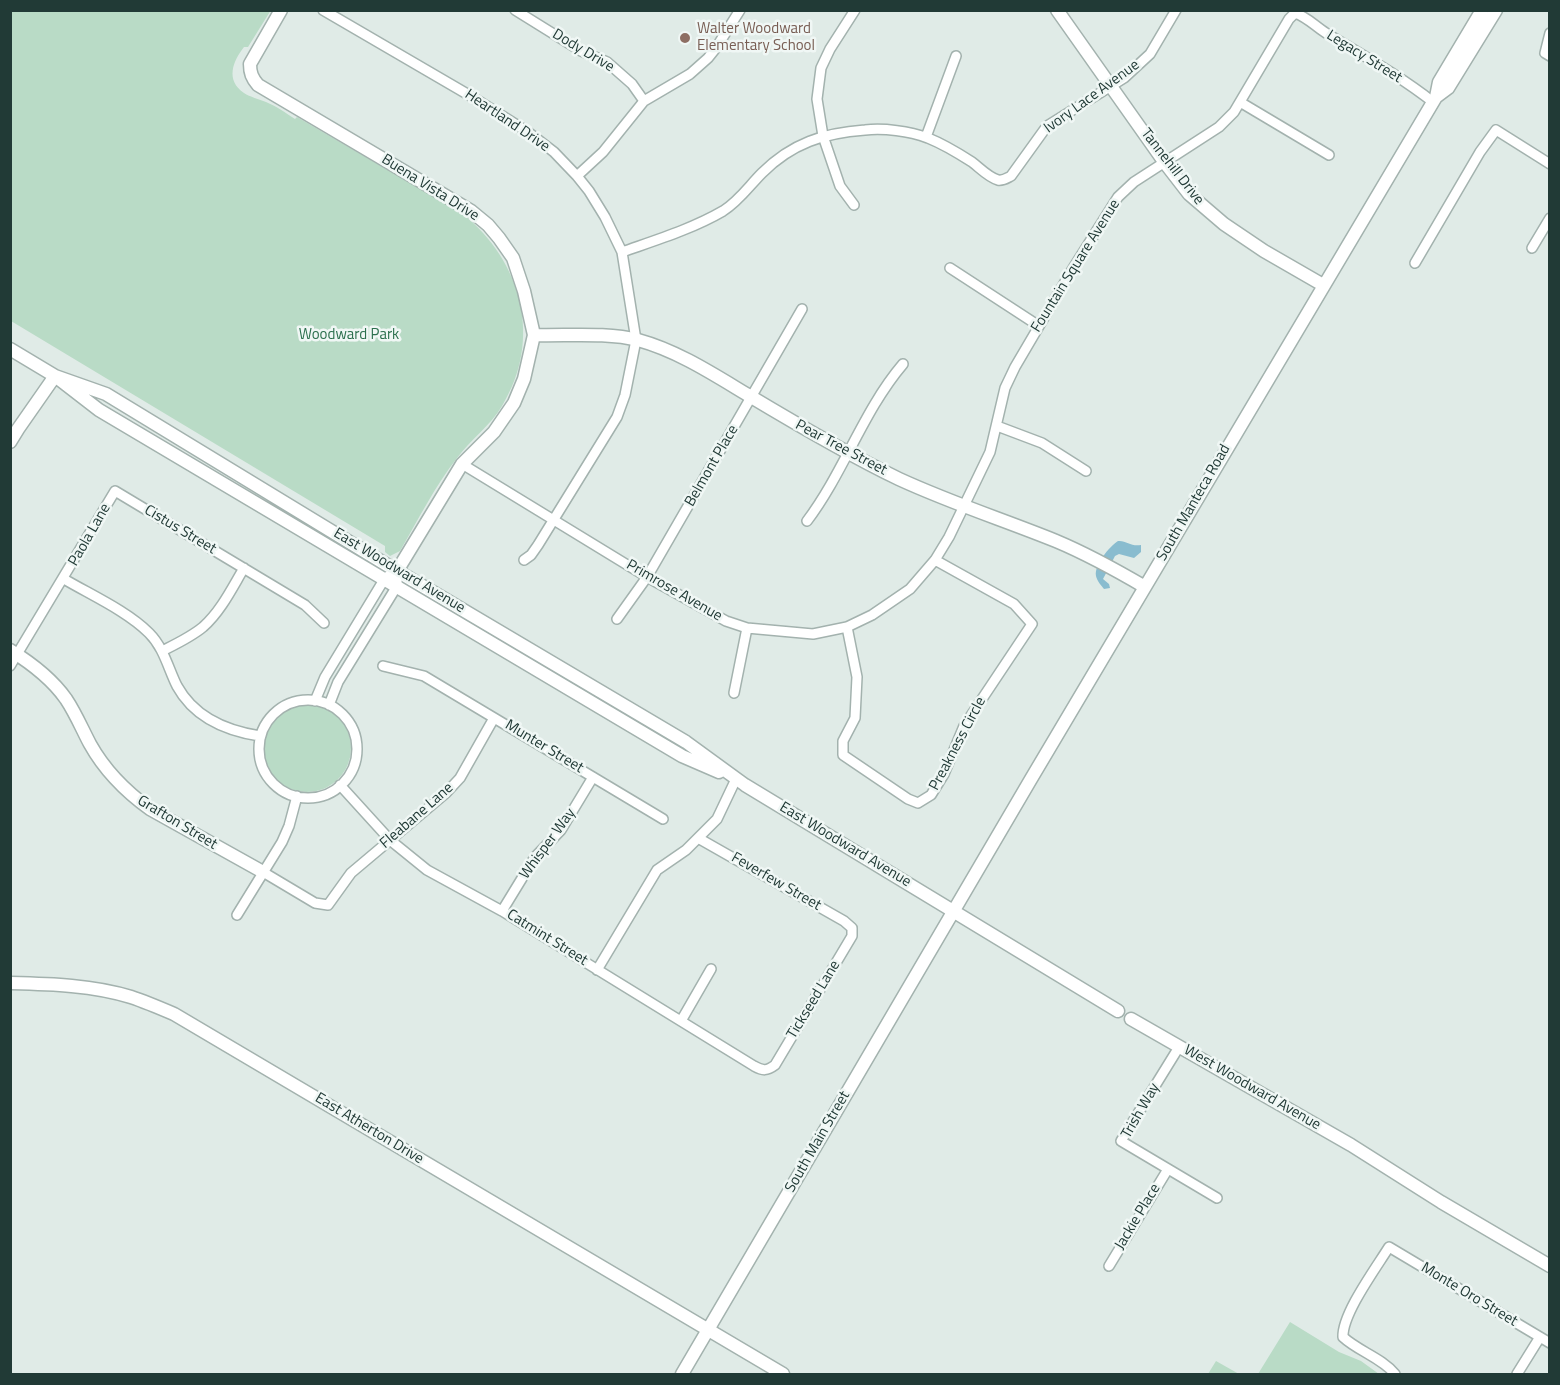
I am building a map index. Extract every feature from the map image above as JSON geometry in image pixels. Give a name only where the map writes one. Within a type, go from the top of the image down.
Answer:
[{"type":"street","name":"Buena Vista Drive","points":[[281,10],[250,64],[254,80],[258,85],[299,110],[441,192],[488,225],[508,251],[517,269],[534,335],[524,379],[514,403],[494,432],[462,464],[397,571],[385,578],[325,677],[315,701]]},
{"type":"street","name":"Heartland Drive","points":[[322,10],[474,98],[528,132],[554,152],[577,176],[605,217],[622,252],[636,340],[625,395],[616,417],[531,555],[524,560]]},
{"type":"street","name":"Dody Drive","points":[[515,10],[581,51],[607,62],[632,84],[644,101]]},
{"type":"street","points":[[577,176],[603,152],[644,101],[690,74],[708,58],[740,10]]},
{"type":"street","points":[[854,205],[840,186],[823,136],[817,99],[821,68],[830,49],[855,10]]},
{"type":"street","name":"Tannehill Drive","points":[[1057,10],[1189,194],[1207,211],[1264,250],[1323,285]]},
{"type":"street","name":"Ivory Lace Avenue","points":[[926,137],[999,180],[1004,180],[1011,176],[1047,126],[1124,78],[1150,54],[1176,10]]},
{"type":"street","name":"South Manteca Road","points":[[954,910],[1434,100],[1439,82],[1482,10]]},
{"type":"street","name":"South Manteca Road","points":[[1434,100],[1448,88],[1496,10]]},
{"type":"street","name":"Legacy Street","points":[[1295,13],[1304,16],[1319,29],[1434,100]]},
{"type":"street","name":"Fountain Square Avenue","points":[[965,508],[990,452],[998,426],[1005,388],[1038,326],[1118,197],[1134,182],[1219,127],[1234,112],[1289,19],[1295,13]]},
{"type":"street","points":[[1550,33],[1545,53],[1550,56]]},
{"type":"street","points":[[622,252],[696,225],[724,211],[736,202],[770,166],[806,141],[869,129],[926,137],[956,56]]},
{"type":"street","points":[[1240,102],[1329,155]]},
{"type":"street","points":[[1415,263],[1480,152],[1496,130],[1550,164]]},
{"type":"street","points":[[1532,248],[1550,218]]},
{"type":"street","points":[[950,268],[1038,326]]},
{"type":"street","name":"Belmont Place","points":[[617,620],[647,577],[802,309]]},
{"type":"street","name":"Pear Tree Street","points":[[534,335],[636,340],[680,356],[848,453],[899,479],[965,508],[1057,541],[1098,560],[1145,587]]},
{"type":"street","name":"East Woodward Avenue","points":[[10,349],[55,376],[99,410],[229,489],[385,578],[682,756],[736,779]]},
{"type":"street","points":[[807,521],[830,488],[884,387],[903,364]]},
{"type":"street","points":[[10,442],[14,427],[55,376]]},
{"type":"street","name":"East Woodward Avenue","points":[[55,376],[106,394],[397,571],[686,742],[736,779],[954,910]]},
{"type":"street","points":[[998,426],[1042,444],[1086,471]]},
{"type":"street","name":"Primrose Avenue","points":[[462,464],[647,577],[726,621],[747,628],[813,634],[847,627],[872,615],[910,589],[935,560],[965,508]]},
{"type":"street","name":"Cistus Street","points":[[115,491],[305,605],[324,622]]},
{"type":"street","name":"Paola Lane","points":[[10,666],[14,652],[64,579],[115,491]]},
{"type":"street","name":"Preakness Circle","points":[[847,627],[857,677],[855,718],[843,741],[843,755],[908,799],[918,803],[931,795],[944,774],[964,726],[1032,624],[1014,604],[935,560]]},
{"type":"street","points":[[162,651],[188,638],[203,627],[215,614],[244,568]]},
{"type":"street","points":[[329,705],[338,682],[397,586],[397,571]]},
{"type":"street","points":[[64,579],[130,618],[150,634],[162,651],[177,686],[189,702],[202,713],[219,725],[237,732],[260,736]]},
{"type":"street","points":[[734,693],[747,628]]},
{"type":"street","name":"Grafton Street","points":[[14,652],[43,673],[64,697],[104,766],[132,796],[150,809],[315,903],[328,905]]},
{"type":"street","name":"Munter Street","points":[[383,666],[424,676],[663,819]]},
{"type":"street","points":[[309,700],[329,705],[344,716],[356,739],[355,762],[352,770],[340,785],[322,795],[308,798],[281,789],[265,772],[260,758],[260,736],[266,722],[286,705],[309,700]]},
{"type":"street","name":"Fleabane Lane","points":[[328,905],[351,873],[446,793],[460,778],[494,718]]},
{"type":"street","name":"Whisper Way","points":[[502,911],[535,856],[561,830],[593,777]]},
{"type":"street","points":[[597,970],[657,870],[686,850],[717,819],[736,779]]},
{"type":"street","name":"Catmint Street","points":[[340,785],[390,840],[427,870],[502,911],[762,1071],[769,1070]]},
{"type":"street","points":[[237,915],[289,826],[297,796]]},
{"type":"street","name":"Feverfew Street","points":[[698,838],[844,921],[852,928]]},
{"type":"street","name":"West Woodward Avenue","points":[[954,910],[1131,1019],[1370,1156],[1441,1202],[1550,1266]]},
{"type":"street","name":"South Main Street","points":[[682,1374],[954,910]]},
{"type":"street","name":"Tickseed Lane","points":[[769,1070],[775,1065],[852,936],[852,928]]},
{"type":"street","points":[[681,1021],[711,969]]},
{"type":"street","name":"East Atherton Drive","points":[[10,983],[50,984],[98,990],[129,997],[174,1014],[783,1374]]},
{"type":"street","name":"Trish Way","points":[[1179,1047],[1121,1142],[1217,1198]]},
{"type":"street","name":"Jackie Place","points":[[1109,1266],[1168,1169]]},
{"type":"street","name":"Monte Oro Street","points":[[1395,1374],[1343,1337],[1343,1328],[1348,1316],[1389,1247],[1550,1343]]},
{"type":"street","points":[[1517,1374],[1540,1337]]},
{"type":"green space","name":"Woodward Park","points":[[271,10],[248,47],[244,47],[234,64],[234,82],[238,88],[295,119],[297,117],[463,214],[483,233],[500,255],[512,278],[520,303],[523,328],[522,354],[515,380],[502,406],[492,420],[462,451],[427,503],[400,551],[390,556],[385,552],[385,546],[11,321],[11,11]]},
{"type":"green space","points":[[307,704],[332,711],[344,723],[351,748],[344,773],[332,785],[307,792],[282,785],[270,773],[263,748],[270,723],[282,711]]},
{"type":"green space","points":[[1290,1322],[1339,1352],[1361,1361],[1379,1374],[1258,1374]]},
{"type":"green space","points":[[1216,1361],[1239,1374],[1208,1374]]},
{"type":"water","points":[[1118,541],[1141,545],[1141,552],[1134,558],[1119,554],[1115,556],[1103,579],[1110,588],[1104,589],[1097,578],[1097,567],[1110,547]]},
{"type":"place","name":"Walter Woodward Elementary School","points":[[685,38]]}]
